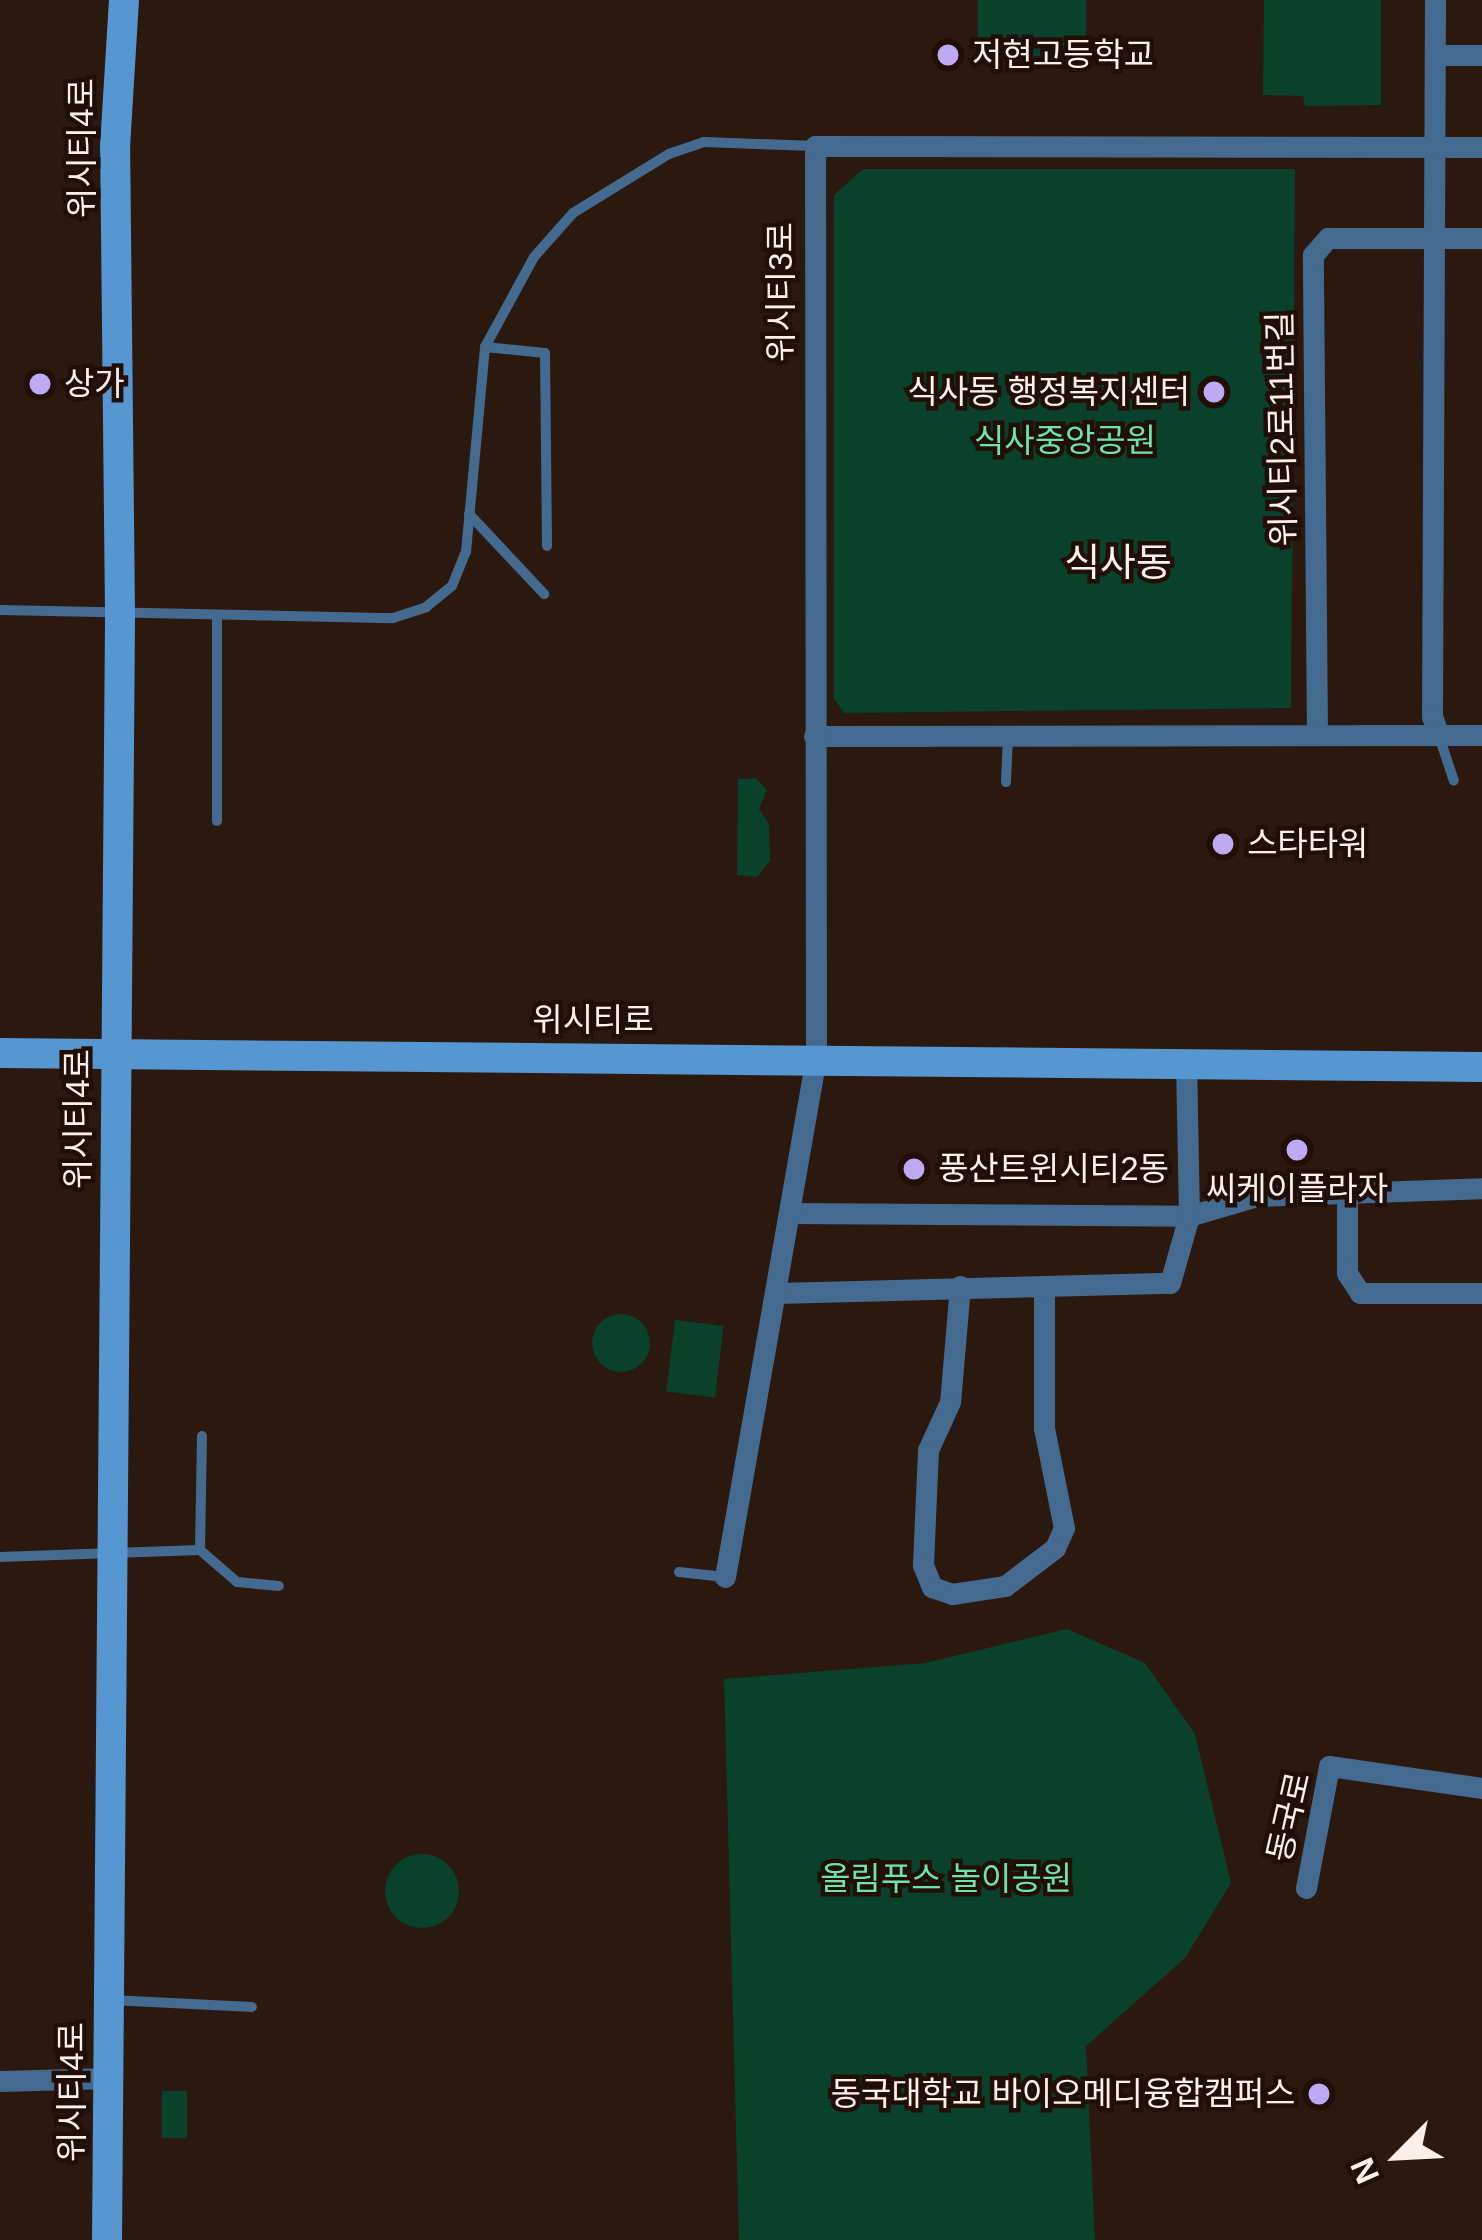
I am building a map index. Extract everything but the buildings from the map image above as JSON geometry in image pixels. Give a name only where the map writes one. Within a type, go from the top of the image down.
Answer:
[{"type":"street","name":"위시티4로","points":[[107,2240],[120,613],[115,147],[124,0]]},
{"type":"street","points":[[1436,0],[1432,716],[1439,736]]},
{"type":"street","points":[[1436,55],[1482,55]]},
{"type":"street","points":[[815,146],[1482,147]]},
{"type":"street","name":"위시티3로","points":[[724,1577],[778,1293],[816,1058],[815,146]]},
{"type":"street","name":"위시티2로11번길","points":[[1317,734],[1312,255],[1328,238],[1482,238]]},
{"type":"street","points":[[814,736],[1482,735]]},
{"type":"street","name":"위시티로","points":[[0,1053],[1186,1060],[1482,1067]]},
{"type":"street","points":[[778,1293],[961,1286],[1044,1292],[1170,1283],[1189,1216],[1186,1060]]},
{"type":"street","points":[[790,1213],[1189,1216],[1257,1196],[1347,1189],[1482,1188]]},
{"type":"street","points":[[1347,1189],[1347,1274],[1360,1293],[1482,1293]]},
{"type":"street","points":[[961,1286],[950,1402],[928,1450],[923,1565],[932,1587],[952,1594],[1005,1586],[1055,1548],[1064,1528],[1044,1429],[1044,1292]]},
{"type":"street","name":"동국로","points":[[1306,1888],[1329,1766],[1482,1788]]},
{"type":"street","points":[[0,2081],[109,2078]]},
{"type":"lane","points":[[0,610],[409,615],[452,586],[466,552],[485,347],[534,257],[573,213],[635,170],[704,142],[815,146]]},
{"type":"lane","points":[[485,347],[545,353],[547,546]]},
{"type":"lane","points":[[469,514],[544,594]]},
{"type":"lane","points":[[217,615],[217,821]]},
{"type":"lane","points":[[1006,782],[1008,736]]},
{"type":"lane","points":[[1439,736],[1454,781]]},
{"type":"lane","points":[[200,1550],[202,1436]]},
{"type":"lane","points":[[0,1557],[112,1557],[200,1550],[237,1582],[279,1586]]},
{"type":"lane","points":[[679,1572],[724,1577]]},
{"type":"lane","points":[[107,2000],[252,2007]]},
{"type":"green space","points":[[978,0],[1086,0],[1086,56],[978,56]]},
{"type":"green space","points":[[1264,0],[1381,0],[1381,105],[1305,106],[1303,96],[1263,95]]},
{"type":"green space","name":"식사중앙공원","points":[[863,169],[1295,169],[1291,708],[844,713],[834,699],[834,195]]},
{"type":"green space","points":[[756,778],[767,790],[759,809],[769,824],[770,861],[757,877],[737,875],[738,779]]},
{"type":"green space","points":[[621,1314],[642,1322],[650,1343],[642,1364],[621,1372],[600,1364],[592,1343],[600,1322]]},
{"type":"green space","points":[[675,1320],[724,1326],[715,1397],[666,1391]]},
{"type":"green space","name":"올림푸스 놀이공원","points":[[1067,1629],[1145,1663],[1195,1734],[1231,1883],[1185,1958],[1086,2046],[1095,2240],[739,2240],[724,1679],[925,1663]]},
{"type":"green space","points":[[422,1854],[448,1865],[459,1891],[448,1917],[422,1928],[396,1917],[385,1891],[396,1865]]},
{"type":"green space","points":[[162,2091],[187,2091],[187,2138],[162,2138]]},
{"type":"place","name":"저현고등학교","points":[[948,55]]},
{"type":"place","name":"상가","points":[[40,384]]},
{"type":"place","name":"식사동 행정복지센터","points":[[1214,392]]},
{"type":"place","name":"스타타워","points":[[1223,844]]},
{"type":"place","name":"씨케이플라자","points":[[1297,1150]]},
{"type":"place","name":"풍산트윈시티2동","points":[[914,1169]]},
{"type":"place","name":"동국대학교 바이오메디융합캠퍼스","points":[[1319,2094]]},
{"type":"district","name":"식사동","points":[[1118,563]]}]
